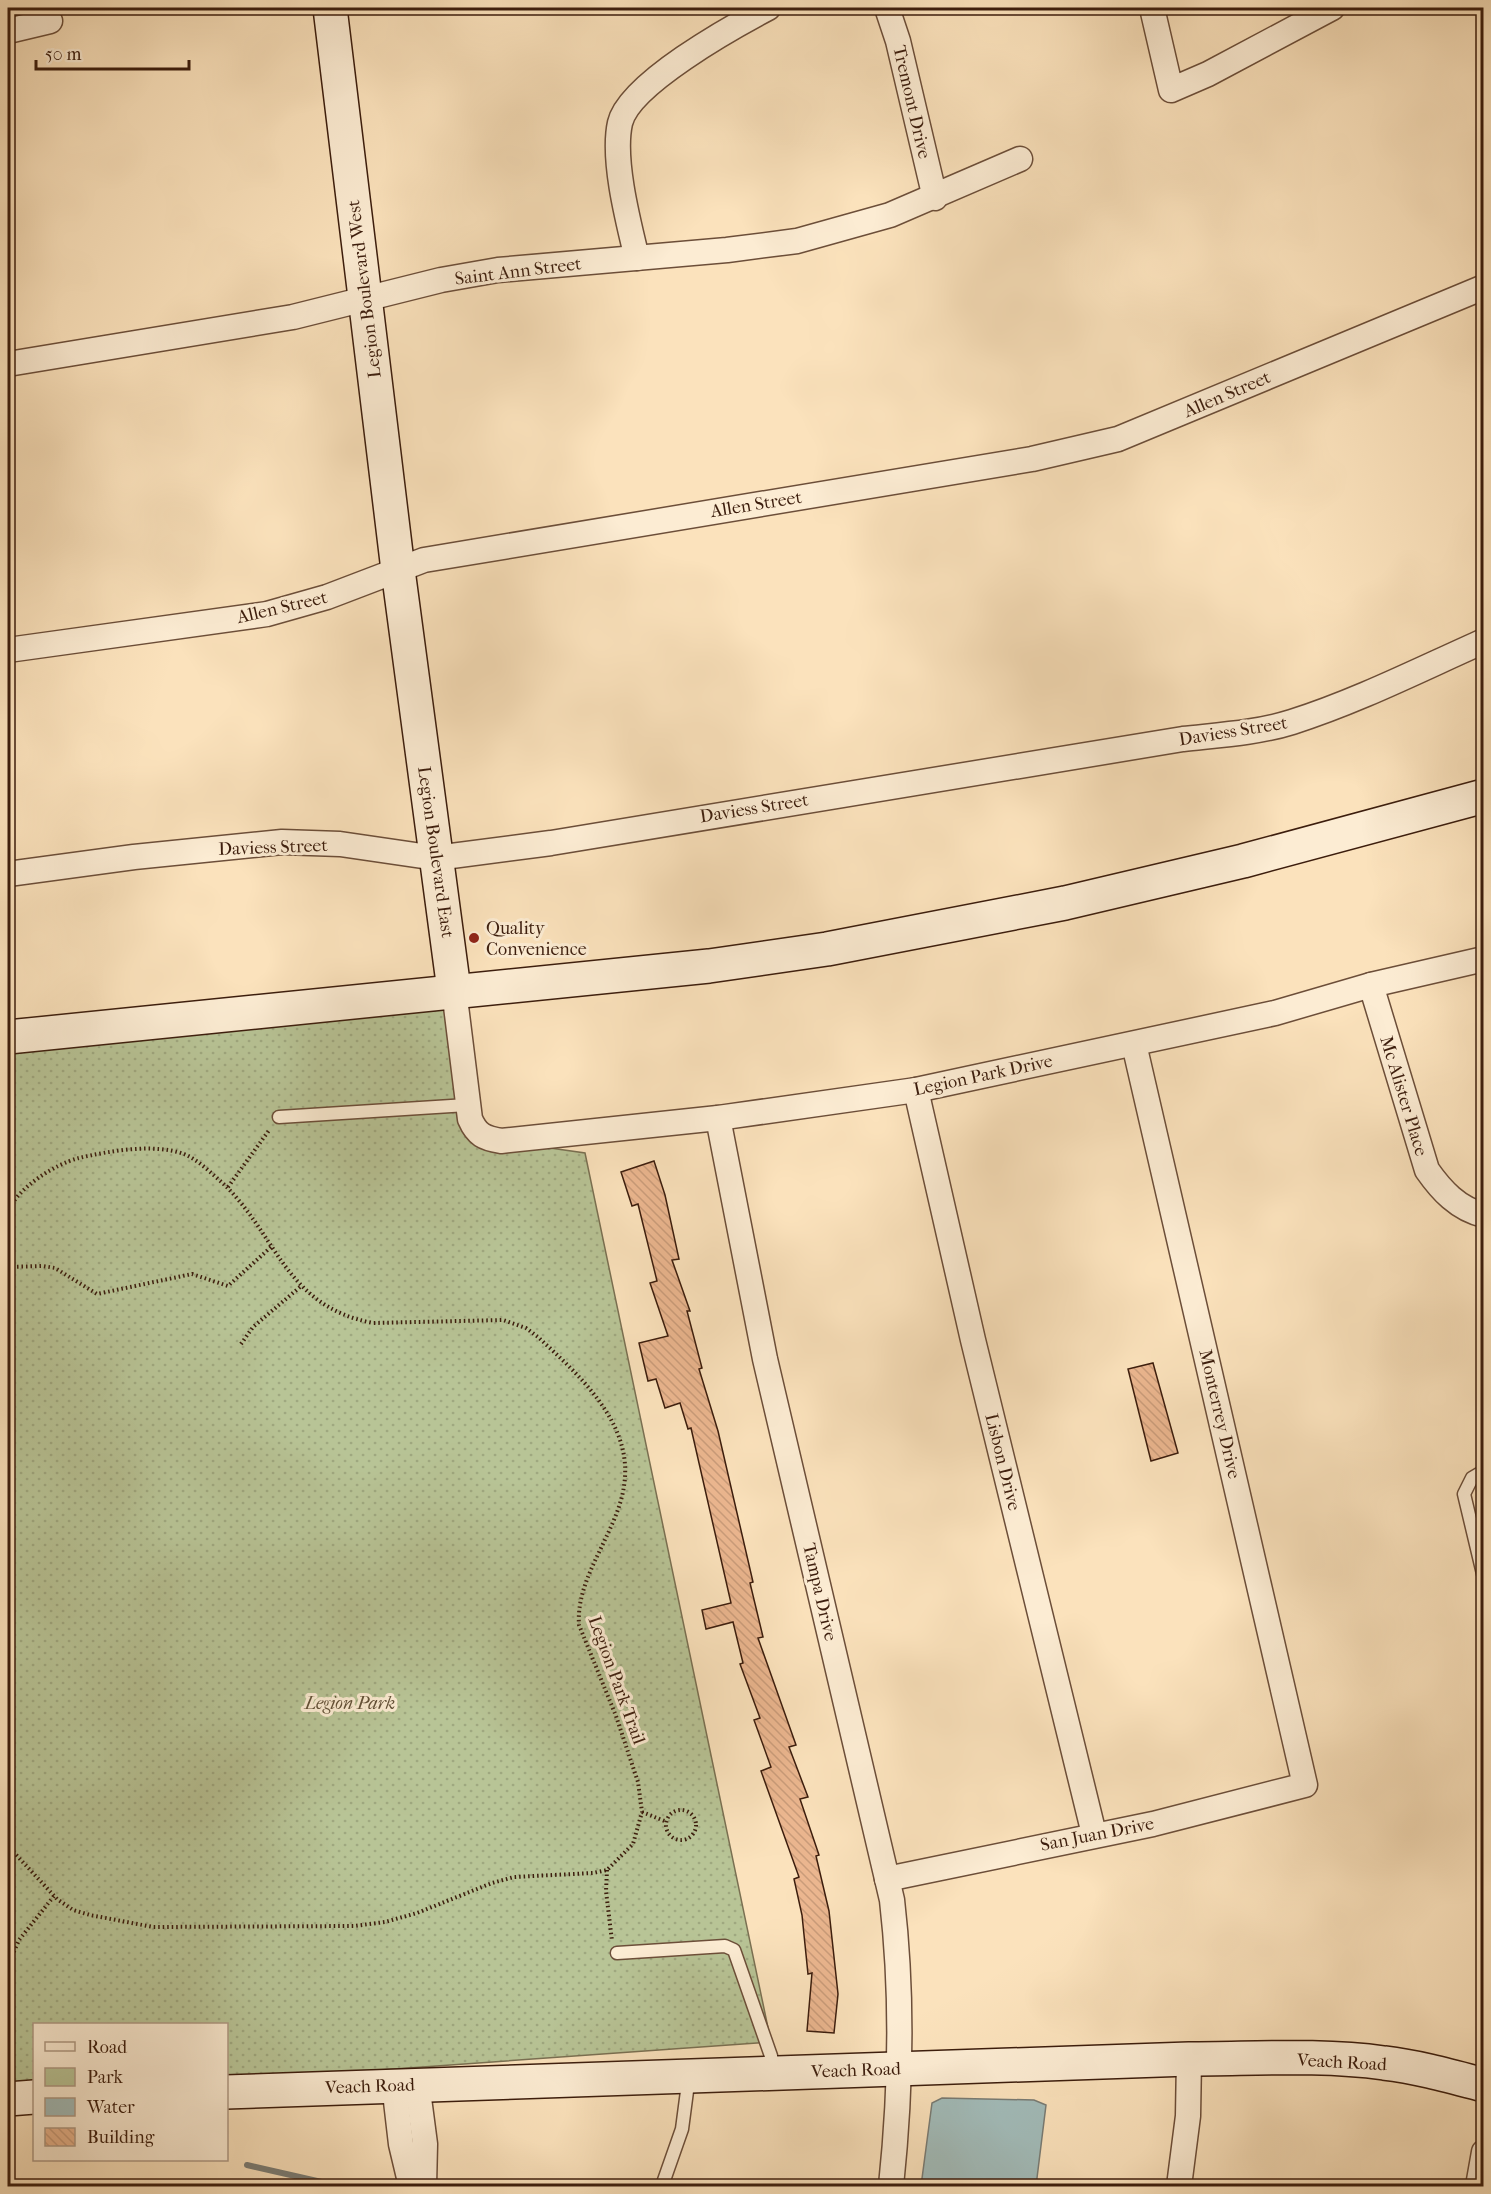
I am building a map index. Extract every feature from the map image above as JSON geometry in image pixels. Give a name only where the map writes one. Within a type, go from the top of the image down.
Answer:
[{"type":"street","name":"Legion Boulevard West","points":[[330,8],[398,570]]},
{"type":"street","points":[[637,258],[626,210],[617,141],[620,121],[625,111],[645,87],[660,76],[740,22],[768,8]]},
{"type":"street","name":"Tremont Drive","points":[[887,8],[898,40],[935,198]]},
{"type":"street","points":[[1152,8],[1171,90],[1208,74],[1332,8]]},
{"type":"street","points":[[8,31],[50,21]]},
{"type":"street","name":"Saint Ann Street","points":[[8,364],[293,317],[364,298],[498,270],[797,241],[891,215],[935,198],[1020,159]]},
{"type":"street","name":"Allen Street","points":[[8,650],[267,614],[327,597],[424,560],[473,550],[1032,459],[1118,439],[1484,287]]},
{"type":"street","name":"Legion Boulevard East","points":[[398,570],[454,990],[467,1105],[476,1133]]},
{"type":"street","name":"Daviess Street","points":[[8,874],[134,857],[282,843],[340,844],[436,858],[551,843],[1183,739],[1253,731],[1292,722],[1372,692],[1484,641]]},
{"type":"street","points":[[8,1037],[454,990],[709,966],[827,949],[1065,903],[1243,861],[1484,796]]},
{"type":"street","name":"Legion Park Drive","points":[[476,1133],[494,1140],[530,1139],[718,1118],[916,1090],[1275,1013],[1371,985],[1484,959]]},
{"type":"street","name":"Mc Alister Place","points":[[1371,985],[1427,1170],[1440,1189],[1457,1203],[1484,1215]]},
{"type":"street","name":"Monterrey Drive","points":[[1134,1044],[1305,1785]]},
{"type":"street","name":"Lisbon Drive","points":[[916,1090],[1094,1834]]},
{"type":"street","name":"Tampa Drive","points":[[718,1118],[765,1359],[888,1879],[898,1954],[900,2068],[898,2126],[891,2187]]},
{"type":"street","name":"San Juan Drive","points":[[888,1879],[1094,1834],[1153,1824],[1305,1785]]},
{"type":"street","points":[[1179,2187],[1188,2116],[1189,2059]]},
{"type":"street","name":"Veach Road","points":[[228,2092],[405,2084],[1189,2059],[1383,2062],[1484,2085]]},
{"type":"street","points":[[405,2084],[420,2181]]},
{"type":"street","points":[[8,2099],[33,2097]]},
{"type":"street","points":[[1479,2187],[1484,2152]]},
{"type":"lane","points":[[279,1117],[467,1105]]},
{"type":"lane","points":[[1484,1471],[1472,1478],[1464,1494],[1484,1578]]},
{"type":"lane","points":[[617,1953],[725,1946],[735,1950],[771,2056],[773,2072]]},
{"type":"lane","points":[[662,2187],[681,2129],[689,2075]]},
{"type":"path","points":[[228,1187],[279,1117]]},
{"type":"path","name":"Legion Park Trail","points":[[8,1212],[14,1200],[28,1188],[72,1160],[149,1150],[184,1154],[204,1166],[228,1187],[250,1214],[300,1287],[329,1308],[355,1319],[373,1323],[503,1320],[514,1323],[538,1337],[555,1353],[616,1425],[623,1444],[626,1466],[624,1487],[617,1513],[585,1586],[578,1611],[579,1625],[629,1755],[642,1796],[642,1812],[633,1844],[607,1870]]},
{"type":"path","points":[[8,1267],[55,1268],[97,1294],[110,1293],[147,1281],[192,1274],[228,1286],[271,1247]]},
{"type":"path","points":[[241,1344],[253,1326],[300,1287]]},
{"type":"path","points":[[683,1810],[692,1815],[695,1829],[686,1839],[677,1839],[667,1830],[667,1822],[673,1813],[683,1810]]},
{"type":"path","points":[[642,1812],[667,1822]]},
{"type":"path","points":[[8,1846],[54,1896],[73,1910],[153,1927],[354,1926],[385,1922],[417,1913],[492,1883],[514,1877],[593,1874],[607,1870],[612,1941],[617,1953]]},
{"type":"path","points":[[12,1956],[20,1940],[54,1896]]},
{"type":"green space","name":"Legion Park","points":[[454,990],[486,1139],[585,1153],[771,2042],[228,2081],[228,2023],[33,2023],[33,2094],[8,2096],[8,1037]]},
{"type":"green space","points":[[8,1956],[12,1956],[14,2007],[8,2007]]},
{"type":"water","points":[[942,2098],[1034,2100],[1046,2105],[1036,2186],[921,2186],[932,2103]]},
{"type":"building","points":[[654,1161],[665,1195],[679,1259],[672,1260],[690,1311],[687,1311],[702,1368],[699,1369],[718,1431],[753,1582],[750,1583],[763,1637],[758,1638],[796,1745],[789,1747],[808,1797],[800,1799],[819,1855],[816,1856],[829,1911],[838,1994],[834,2033],[807,2031],[812,1973],[808,1974],[802,1915],[794,1879],[799,1877],[761,1771],[771,1767],[754,1720],[760,1718],[740,1664],[743,1663],[733,1622],[706,1629],[702,1610],[731,1603],[691,1428],[688,1429],[680,1403],[665,1408],[656,1379],[648,1381],[639,1343],[668,1336],[650,1283],[657,1281],[638,1204],[632,1206],[621,1172]]},
{"type":"building","points":[[1153,1363],[1178,1453],[1151,1461],[1128,1369]]},
{"type":"waterway","points":[[247,2165],[339,2186]]},
{"type":"place","name":"Quality Convenience","points":[[474,938]]}]
